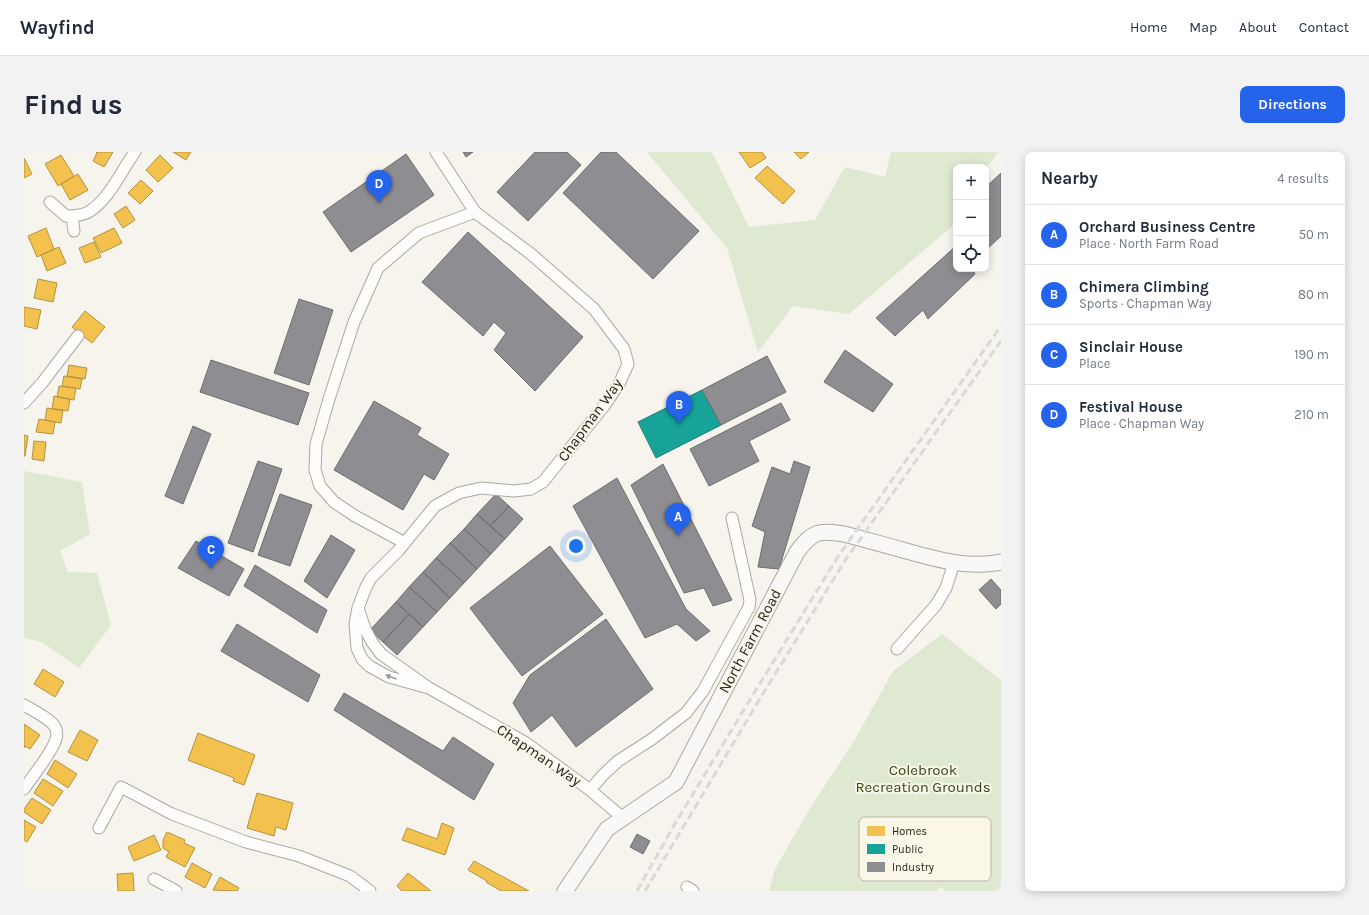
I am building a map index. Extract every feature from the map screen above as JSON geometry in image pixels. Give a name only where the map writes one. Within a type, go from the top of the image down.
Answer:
[{"type":"street","points":[[50,202],[66,216],[89,212],[111,189],[135,152]]},
{"type":"street","name":"Chapman Way","points":[[429,688],[388,677],[369,666],[362,659],[357,648],[355,624],[362,596],[371,578],[405,543],[434,506],[459,494],[481,488],[514,490],[531,489],[543,482],[620,384],[628,364],[624,348],[594,309],[531,254],[475,212],[436,152]]},
{"type":"street","points":[[405,543],[334,502],[320,486],[315,470],[316,444],[354,322],[378,268],[419,233],[475,212]]},
{"type":"street","points":[[72,216],[74,231]]},
{"type":"street","points":[[24,403],[42,383],[78,336]]},
{"type":"street","points":[[590,790],[602,775],[618,761],[652,739],[686,713],[703,691],[749,607],[750,600],[732,518]]},
{"type":"street","name":"North Farm Road","points":[[565,891],[607,829],[676,782],[797,552],[807,539],[817,533],[829,532],[844,534],[954,563],[977,565],[1001,562]]},
{"type":"street","points":[[897,649],[936,605],[946,588],[954,563]]},
{"type":"street","name":"Chapman Way","points":[[358,608],[365,629],[381,654],[429,688],[526,743],[590,790],[623,818]]},
{"type":"street","points":[[24,705],[51,723],[55,727],[57,734],[52,748],[24,789]]},
{"type":"street","points":[[99,828],[121,787],[172,814],[246,842],[299,856],[350,876],[370,891]]},
{"type":"street","points":[[154,878],[176,891]]},
{"type":"green space","points":[[647,152],[712,152],[749,227],[815,220],[845,167],[885,177],[891,152],[999,152],[989,164],[953,164],[953,226],[849,314],[793,306],[758,352],[727,248]]},
{"type":"green space","points":[[24,471],[82,482],[90,534],[60,551],[68,572],[97,573],[111,625],[79,668],[42,642],[24,638]]},
{"type":"green space","name":"Colebrook Recreation Grounds","points":[[942,634],[1001,680],[1001,891],[946,891],[940,887],[937,891],[769,891],[775,869],[812,805],[853,743],[893,671]]},
{"type":"building: Homes","points":[[96,152],[113,152],[104,167],[93,161],[97,153]]},
{"type":"building: Homes","points":[[173,152],[191,152],[186,160]]},
{"type":"building: Homes","points":[[739,152],[762,152],[766,158],[750,168]]},
{"type":"building: Homes","points":[[794,152],[809,152],[801,159]]},
{"type":"building: Homes","points":[[61,155],[74,176],[58,186],[45,164]]},
{"type":"building: Homes","points":[[160,155],[173,168],[158,182],[146,170]]},
{"type":"building: Homes","points":[[24,158],[32,174],[24,178]]},
{"type":"building: Homes","points":[[767,166],[795,191],[783,204],[755,178]]},
{"type":"building: Homes","points":[[78,174],[88,190],[70,200],[61,184]]},
{"type":"building: Homes","points":[[141,180],[153,191],[140,204],[128,193]]},
{"type":"building: Homes","points":[[126,206],[135,220],[123,228],[114,214]]},
{"type":"building: Homes","points":[[46,228],[54,249],[37,257],[28,236]]},
{"type":"building: Homes","points":[[114,228],[122,243],[101,253],[93,238]]},
{"type":"building: Homes","points":[[94,242],[101,257],[85,263],[79,248]]},
{"type":"building: Homes","points":[[59,247],[66,263],[47,271],[41,255]]},
{"type":"building: Homes","points":[[38,279],[57,283],[53,302],[34,298]]},
{"type":"building: Homes","points":[[24,307],[41,310],[37,329],[24,326]]},
{"type":"building: Homes","points":[[85,311],[105,327],[92,343],[72,327]]},
{"type":"building: Homes","points":[[69,365],[87,368],[85,379],[67,376]]},
{"type":"building: Homes","points":[[64,376],[82,379],[80,389],[62,386]]},
{"type":"building: Homes","points":[[59,386],[76,388],[74,400],[57,397]]},
{"type":"building: Homes","points":[[54,396],[70,399],[68,411],[52,409]]},
{"type":"building: Homes","points":[[47,408],[63,410],[61,423],[45,420]]},
{"type":"building: Homes","points":[[39,419],[55,422],[53,434],[36,432]]},
{"type":"building: Homes","points":[[24,435],[28,436],[25,456],[24,456]]},
{"type":"building: Homes","points":[[34,441],[46,442],[44,461],[32,459]]},
{"type":"building: Homes","points":[[43,669],[64,682],[55,697],[34,684]]},
{"type":"building: Homes","points":[[24,724],[40,735],[30,749],[25,746],[24,748]]},
{"type":"building: Homes","points":[[80,730],[98,740],[87,761],[68,752]]},
{"type":"building: Homes","points":[[198,733],[255,755],[244,785],[233,781],[234,778],[188,760]]},
{"type":"building: Homes","points":[[55,760],[77,774],[68,788],[47,774]]},
{"type":"building: Homes","points":[[43,779],[63,791],[53,806],[34,793]]},
{"type":"building: Homes","points":[[257,793],[293,803],[286,830],[276,827],[274,836],[247,828]]},
{"type":"building: Homes","points":[[32,798],[51,810],[42,824],[24,812],[24,809]]},
{"type":"building: Homes","points":[[24,820],[36,827],[27,842],[24,840]]},
{"type":"building: Homes","points":[[442,823],[454,828],[445,855],[402,840],[407,828],[437,839]]},
{"type":"building: Homes","points":[[167,832],[185,840],[184,843],[195,848],[185,867],[166,857],[169,852],[163,848],[163,840]]},
{"type":"building: Homes","points":[[154,835],[161,850],[134,861],[128,847]]},
{"type":"building: Homes","points":[[474,861],[529,891],[501,891],[468,870]]},
{"type":"building: Homes","points":[[192,863],[212,874],[205,888],[185,877]]},
{"type":"building: Homes","points":[[133,873],[134,891],[118,891],[117,874]]},
{"type":"building: Homes","points":[[408,873],[431,891],[402,891],[397,886]]},
{"type":"building: Homes","points":[[220,877],[239,888],[237,891],[213,890]]},
{"type":"building: Public","points":[[702,390],[721,425],[656,458],[638,422]]},
{"type":"building: Industry","points":[[463,152],[473,152],[466,157]]},
{"type":"building: Industry","points":[[535,152],[567,152],[581,165],[528,221],[497,192]]},
{"type":"building: Industry","points":[[601,152],[616,152],[699,231],[653,279],[563,193]]},
{"type":"building: Industry","points":[[406,154],[434,195],[351,252],[323,212]]},
{"type":"building: Industry","points":[[1001,173],[1001,236],[989,247],[989,200],[989,184]]},
{"type":"building: Industry","points":[[468,232],[583,337],[535,391],[494,350],[506,333],[494,322],[483,336],[422,282]]},
{"type":"building: Industry","points":[[953,249],[953,272],[974,272],[975,274],[928,319],[923,310],[895,336],[876,318]]},
{"type":"building: Industry","points":[[299,299],[333,310],[309,385],[274,373]]},
{"type":"building: Industry","points":[[845,350],[893,384],[873,412],[824,382]]},
{"type":"building: Industry","points":[[767,356],[786,392],[721,425],[702,390]]},
{"type":"building: Industry","points":[[211,360],[309,393],[298,425],[200,392]]},
{"type":"building: Industry","points":[[374,401],[421,428],[417,435],[449,454],[434,480],[424,474],[403,510],[334,470]]},
{"type":"building: Industry","points":[[781,403],[790,420],[749,441],[759,461],[709,486],[690,449]]},
{"type":"building: Industry","points":[[193,426],[211,434],[183,504],[165,496]]},
{"type":"building: Industry","points":[[258,461],[282,469],[253,552],[228,543]]},
{"type":"building: Industry","points":[[794,461],[810,467],[779,569],[758,567],[765,532],[752,526],[772,467],[790,474]]},
{"type":"building: Industry","points":[[663,464],[732,600],[713,606],[704,588],[684,593],[631,485]]},
{"type":"building: Industry","points":[[617,478],[686,609],[710,631],[696,641],[677,624],[645,638],[573,506]]},
{"type":"building: Industry","points":[[280,494],[312,505],[290,566],[258,555]]},
{"type":"building: Industry","points":[[496,494],[509,506],[490,526],[477,514]]},
{"type":"building: Industry","points":[[509,506],[523,519],[505,539],[490,526]]},
{"type":"building: Industry","points":[[477,514],[505,539],[491,554],[464,529]]},
{"type":"building: Industry","points":[[464,529],[491,554],[477,569],[450,543]]},
{"type":"building: Industry","points":[[331,535],[355,550],[327,598],[304,581]]},
{"type":"building: Industry","points":[[196,541],[244,569],[229,596],[178,568]]},
{"type":"building: Industry","points":[[450,543],[477,569],[464,583],[436,558]]},
{"type":"building: Industry","points":[[550,546],[603,614],[522,676],[470,608]]},
{"type":"building: Industry","points":[[436,558],[464,583],[450,598],[423,572]]},
{"type":"building: Industry","points":[[255,565],[327,610],[317,633],[244,586]]},
{"type":"building: Industry","points":[[423,572],[450,598],[437,612],[409,587]]},
{"type":"building: Industry","points":[[991,579],[1001,590],[1001,604],[996,609],[979,590]]},
{"type":"building: Industry","points":[[409,587],[437,612],[423,627],[396,602]]},
{"type":"building: Industry","points":[[396,602],[409,614],[383,642],[370,630]]},
{"type":"building: Industry","points":[[409,614],[423,627],[397,655],[383,642]]},
{"type":"building: Industry","points":[[606,619],[653,689],[576,747],[552,715],[531,732],[513,703],[530,675]]},
{"type":"building: Industry","points":[[237,624],[320,675],[308,702],[221,651]]},
{"type":"building: Industry","points":[[344,693],[443,751],[453,737],[494,764],[474,800],[334,710]]},
{"type":"building: Industry","points":[[637,834],[650,841],[643,854],[630,847]]},
{"type":"railway","points":[[637,891],[673,827],[839,555],[1001,326]]},
{"type":"railway","points":[[645,891],[761,697],[846,559],[1001,341]]},
{"type":"place","name":"Festival House","points":[[379,203]]},
{"type":"place","name":"Chimera Climbing","points":[[679,424]]},
{"type":"place","name":"Orchard Business Centre","points":[[678,536]]},
{"type":"place","name":"Sinclair House","points":[[211,569]]}]
